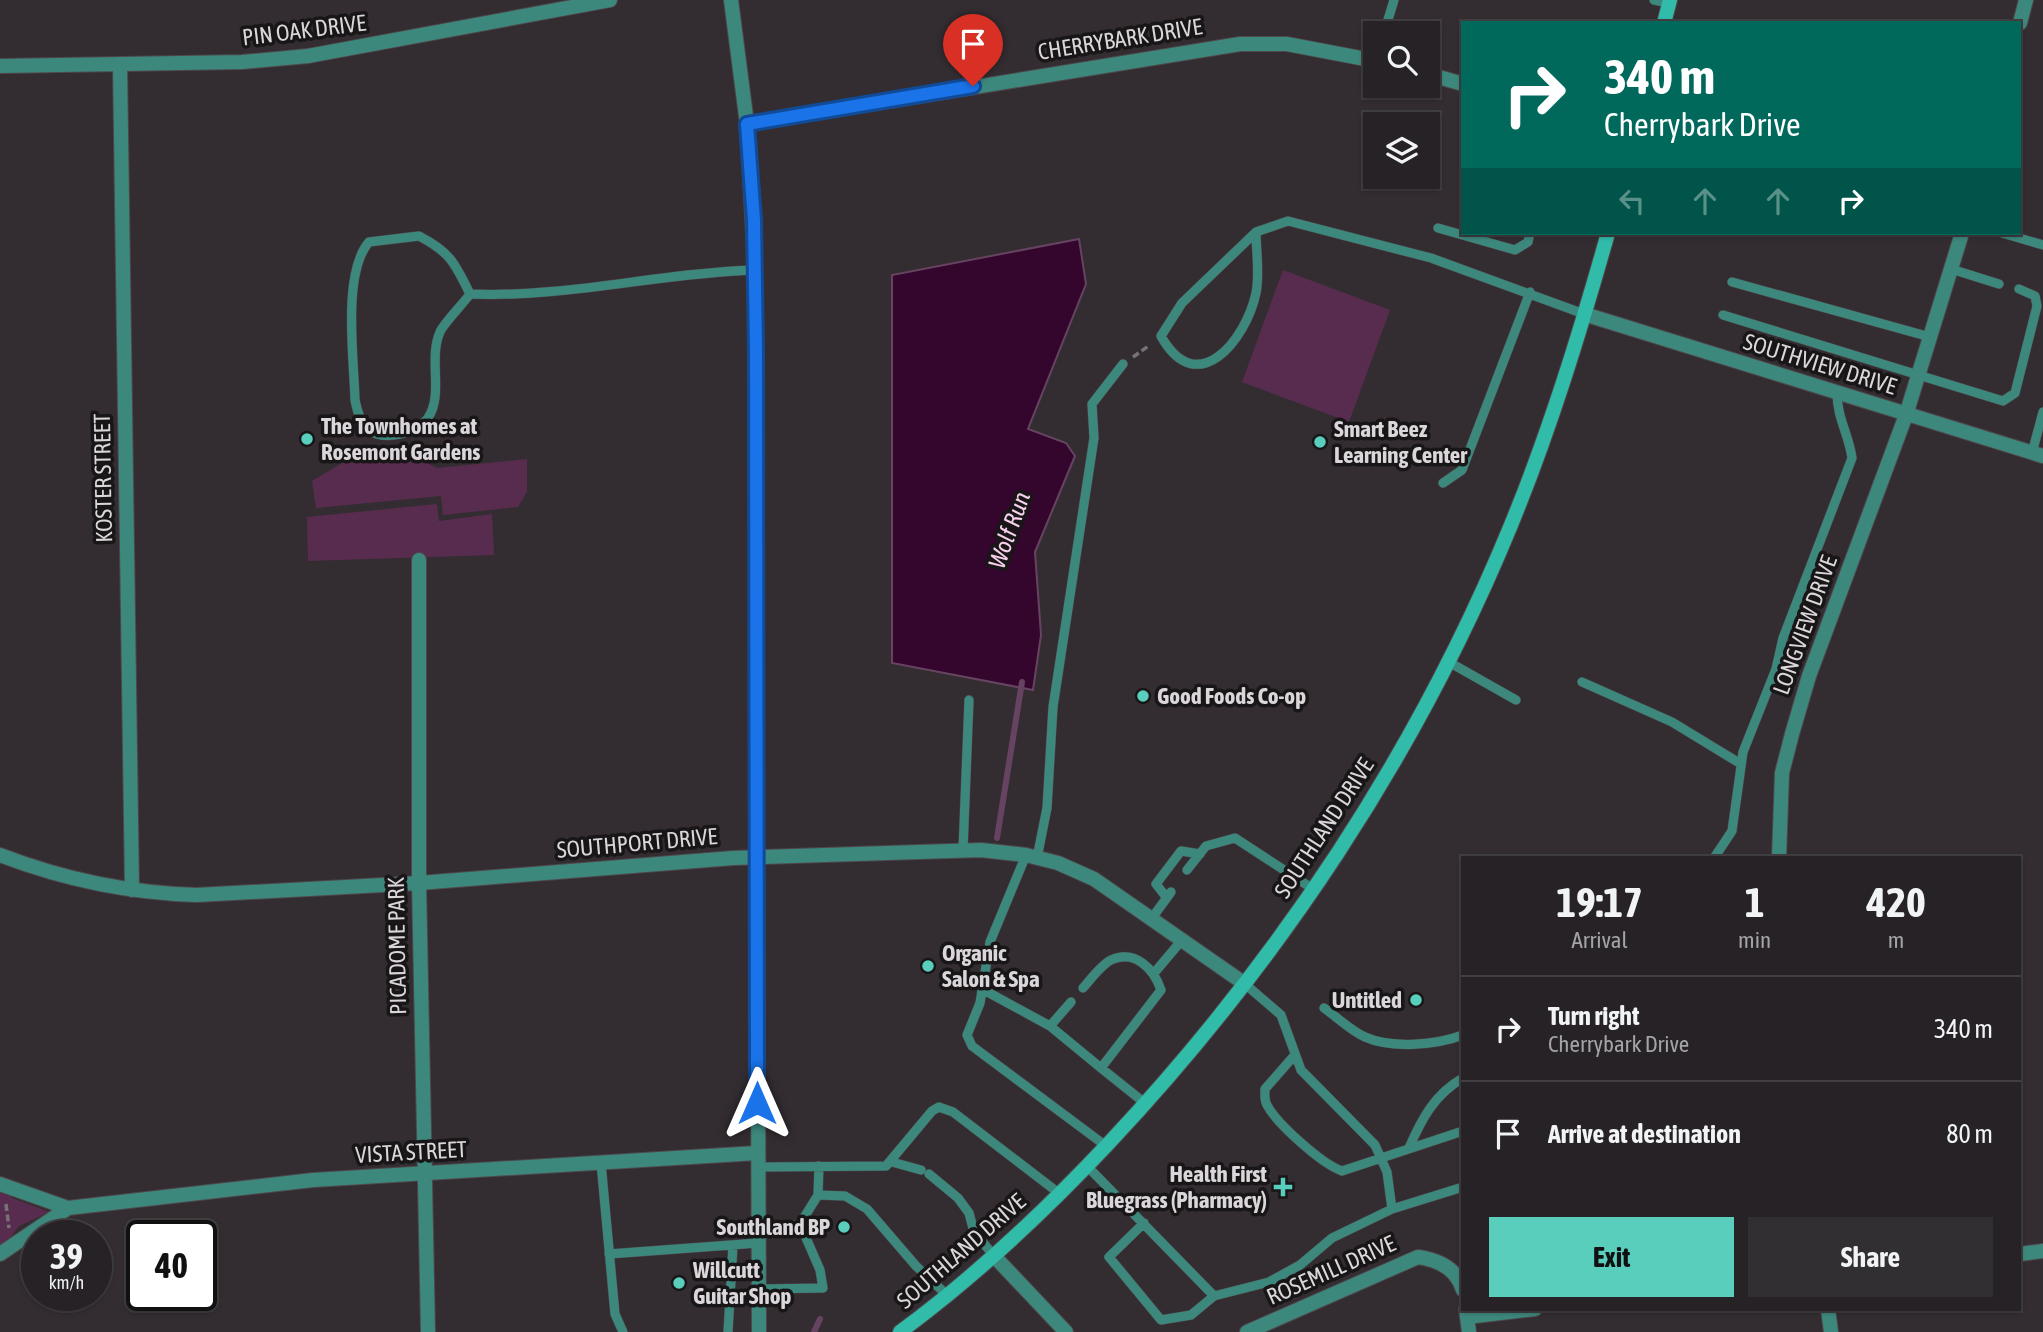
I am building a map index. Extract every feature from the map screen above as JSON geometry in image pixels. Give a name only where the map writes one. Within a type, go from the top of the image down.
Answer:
[{"type":"main road","points":[[1664,1],[1664,21]]},
{"type":"main road","name":"SOUTHLAND DRIVE","points":[[900,1332],[995,1257],[1146,1104],[1245,984],[1313,890],[1391,767],[1447,661],[1511,526],[1575,350],[1607,235]]},
{"type":"street","name":"PIN OAK DRIVE","points":[[0,66],[242,62],[308,56],[610,0]]},
{"type":"street","points":[[731,0],[747,124],[755,270],[759,1332]]},
{"type":"street","points":[[2020,21],[2025,0]]},
{"type":"street","name":"CHERRYBARK DRIVE","points":[[747,124],[1240,44],[1287,44],[1363,58]]},
{"type":"street","name":"KOSTER STREET","points":[[120,65],[132,890]]},
{"type":"street","points":[[1440,77],[1461,83]]},
{"type":"street","name":"LONGVIEW DRIVE","points":[[1779,856],[1782,773],[1809,676],[1906,415],[1961,235]]},
{"type":"street","name":"SOUTHVIEW DRIVE","points":[[1584,314],[2038,454]]},
{"type":"street","name":"PICADOME PARK","points":[[419,560],[419,883],[428,1332]]},
{"type":"street","name":"SOUTHPORT DRIVE","points":[[0,855],[67,879],[132,890],[197,895],[419,883],[757,858],[963,850],[1032,856],[1094,879],[1245,984]]},
{"type":"street","name":"VISTA STREET","points":[[68,1208],[313,1180],[601,1163],[757,1160]]},
{"type":"street","points":[[1,1184],[68,1208]]},
{"type":"street","points":[[2,1251],[68,1208]]},
{"type":"street","points":[[2021,1254],[2043,1251]]},
{"type":"street","points":[[995,1257],[1066,1332]]},
{"type":"street","name":"ROSEMILL DRIVE","points":[[1247,1332],[1405,1260],[1418,1257],[1445,1265],[1458,1278],[1461,1285]]},
{"type":"street","points":[[1469,1332],[1467,1313],[1501,1311]]},
{"type":"street","points":[[1828,1311],[1831,1332]]},
{"type":"lane","points":[[1388,21],[1394,0]]},
{"type":"lane","points":[[1256,232],[1256,293],[1233,346],[1212,362],[1188,364],[1170,351],[1161,336],[1182,303],[1256,232],[1288,221],[1431,258],[1584,314]]},
{"type":"lane","points":[[1438,228],[1461,235]]},
{"type":"lane","points":[[1462,235],[1515,250],[1528,242],[1530,235]]},
{"type":"lane","points":[[2009,235],[2043,245]]},
{"type":"lane","points":[[470,294],[453,260],[441,247],[419,236],[369,242],[363,248],[357,260],[353,308],[355,400],[358,415],[368,429],[386,436],[408,431],[427,420],[434,405],[435,349],[440,330],[470,294],[550,292],[714,271],[755,270]]},
{"type":"lane","points":[[1951,269],[1999,284]]},
{"type":"lane","points":[[1732,282],[1930,337]]},
{"type":"lane","points":[[1723,315],[2003,401],[2015,393],[2038,306],[2035,296],[2020,289]]},
{"type":"lane","points":[[1443,483],[1462,470],[1530,292]]},
{"type":"lane","points":[[1106,1146],[972,1046],[967,1035],[982,989],[990,942],[1032,856],[1047,808],[1053,708],[1094,438],[1092,404],[1123,365]]},
{"type":"lane","points":[[1715,856],[1732,831],[1747,738],[1776,669],[1783,638],[1852,458],[1850,442],[1837,412],[1837,393]]},
{"type":"lane","points":[[2038,454],[2043,412]]},
{"type":"lane","points":[[1447,661],[1516,700]]},
{"type":"lane","points":[[1582,682],[1672,722],[1741,764]]},
{"type":"lane","points":[[963,850],[970,700]]},
{"type":"lane","points":[[1188,870],[1206,846],[1235,838],[1313,890]]},
{"type":"lane","points":[[1152,918],[1169,895],[1156,884],[1181,851],[1200,854]]},
{"type":"lane","points":[[1155,972],[1182,940]]},
{"type":"lane","points":[[1083,988],[1108,961],[1121,957],[1138,960],[1155,972],[1161,990],[1101,1068]]},
{"type":"lane","points":[[1245,984],[1281,1015],[1289,1032],[1293,1057],[1301,1070],[1376,1145],[1387,1172],[1392,1209]]},
{"type":"lane","points":[[982,989],[1050,1026],[1146,1104]]},
{"type":"lane","points":[[1050,1026],[1071,1002]]},
{"type":"lane","points":[[1324,1008],[1365,1037],[1396,1044],[1430,1042],[1461,1035]]},
{"type":"lane","points":[[1293,1057],[1265,1088],[1265,1102],[1274,1115],[1329,1167],[1342,1171],[1461,1132]]},
{"type":"lane","points":[[1409,1148],[1422,1117],[1446,1088],[1461,1079]]},
{"type":"lane","points":[[757,1160],[819,1166],[886,1167],[932,1111],[946,1107],[1060,1194]]},
{"type":"lane","points":[[892,1162],[925,1172],[964,1205],[974,1232],[995,1257]]},
{"type":"lane","points":[[601,1163],[615,1314],[623,1332]]},
{"type":"lane","points":[[609,1254],[733,1245],[800,1224],[818,1195],[819,1166]]},
{"type":"lane","points":[[1087,1166],[1214,1296]]},
{"type":"lane","points":[[1144,1223],[1109,1257],[1161,1321],[1191,1315],[1214,1296],[1269,1282],[1300,1265],[1332,1238],[1392,1209],[1461,1188]]},
{"type":"lane","points":[[818,1195],[845,1196],[867,1209],[916,1266],[948,1296]]},
{"type":"lane","points":[[759,1289],[823,1288],[820,1270],[800,1224]]},
{"type":"lane","points":[[728,1332],[733,1245]]},
{"type":"path","points":[[1123,365],[1161,336]]},
{"type":"path","points":[[1,1184],[10,1222],[2,1251]]},
{"type":"shaded area","points":[[1283,270],[1390,310],[1349,422],[1242,382]]},
{"type":"shaded area","points":[[405,445],[421,460],[437,468],[527,459],[527,492],[518,507],[443,515],[441,496],[316,508],[312,481],[344,462],[357,446],[382,450]]},
{"type":"shaded area","points":[[437,504],[439,521],[492,514],[494,555],[308,561],[307,517]]},
{"type":"shaded area","points":[[0,1184],[12,1198],[49,1212],[32,1220],[21,1220],[21,1225],[0,1252]]},
{"type":"water","points":[[1079,239],[1086,284],[1028,429],[1066,443],[1075,456],[1035,552],[1041,635],[1033,690],[892,663],[892,275]]},
{"type":"waterway","name":"Wolf Run","points":[[997,838],[1022,682]]},
{"type":"waterway","name":"Wolf Run","points":[[814,1332],[820,1319]]},
{"type":"place","name":"The Townhomes at Rosemont Gardens","points":[[307,439]]},
{"type":"place","name":"Smart Beez Learning Center","points":[[1320,442]]},
{"type":"place","name":"Good Foods Co-op","points":[[1143,696]]},
{"type":"place","name":"Organic Salon & Spa","points":[[928,966]]},
{"type":"place","name":"Untitled","points":[[1416,1000]]},
{"type":"place","name":"Health First Bluegrass (Pharmacy)","points":[[1283,1187]]},
{"type":"place","name":"Southland BP","points":[[844,1227]]},
{"type":"place","name":"Willcutt Guitar Shop","points":[[679,1283]]},
{"type":"route","points":[[757,1103],[756,350],[754,220],[747,124],[973,86]]}]
